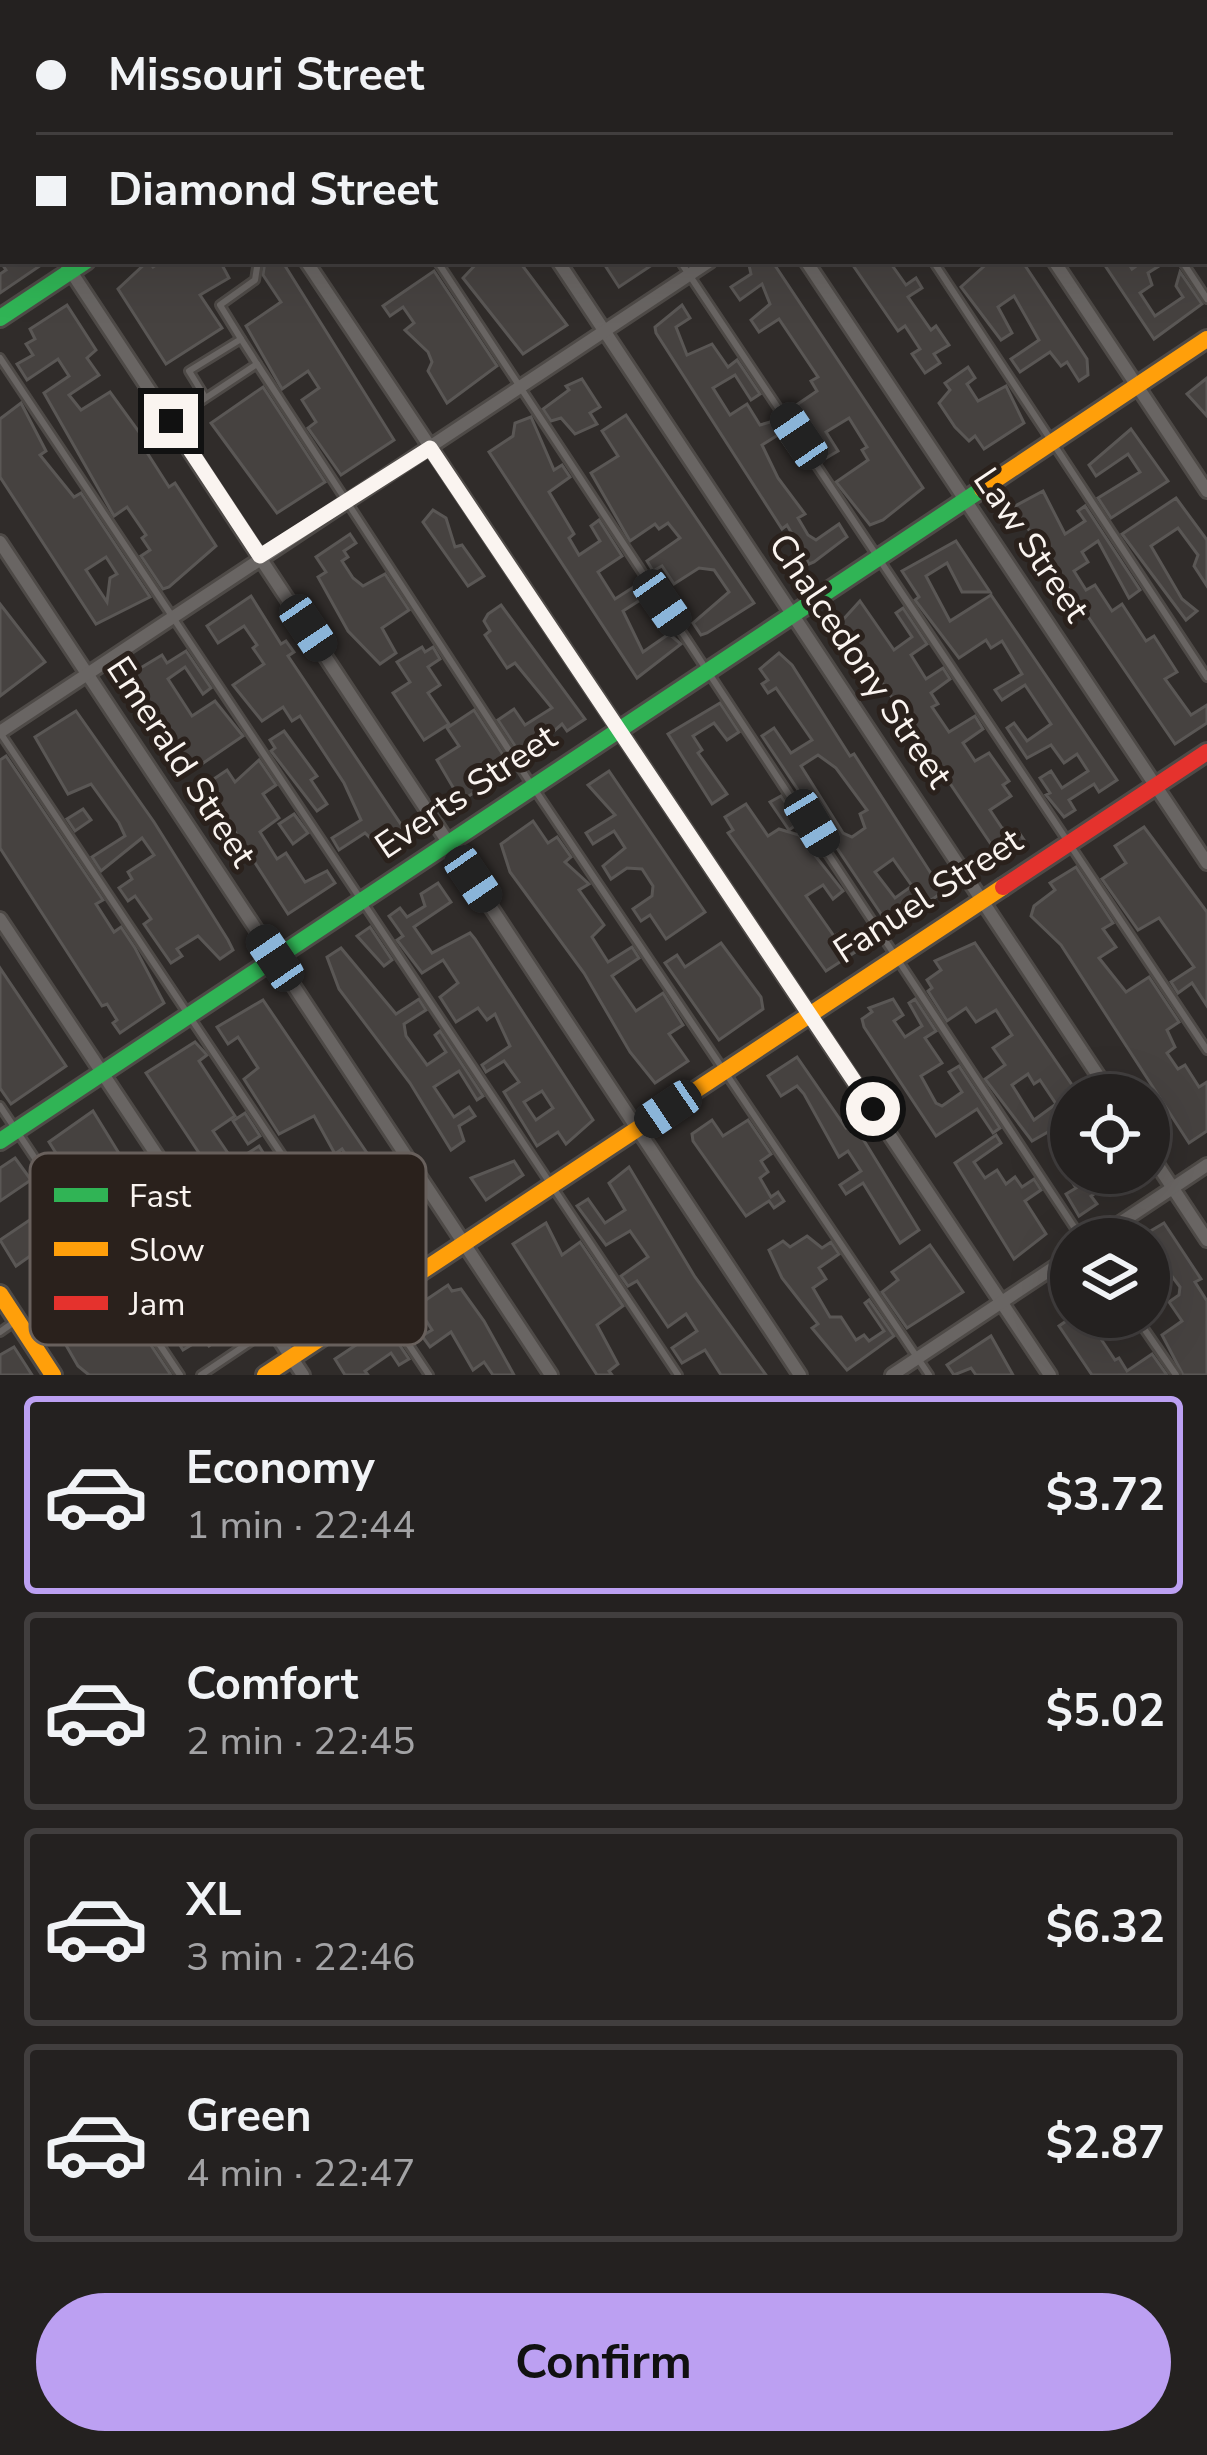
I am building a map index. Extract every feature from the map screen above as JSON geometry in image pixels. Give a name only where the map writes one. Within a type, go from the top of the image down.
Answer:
[{"type":"street","points":[[0,318],[74,264],[171,421],[800,1375]]},
{"type":"street","points":[[308,264],[1050,1375]]},
{"type":"street","name":"Chalcedony Street","points":[[560,264],[1097,1074]]},
{"type":"street","points":[[0,732],[706,264]]},
{"type":"street","name":"Law Street","points":[[808,264],[1207,863]]},
{"type":"street","points":[[1056,264],[1207,491]]},
{"type":"street","name":"Everts Street","points":[[8,1136],[1207,339]]},
{"type":"street","name":"Emerald Street","points":[[0,542],[404,1153]]},
{"type":"street","name":"Fanuel Street","points":[[426,1267],[1207,752]]},
{"type":"street","points":[[0,919],[155,1153]]},
{"type":"street","points":[[1128,1218],[1207,1165]]},
{"type":"street","points":[[1170,1184],[1207,1240]]},
{"type":"street","name":"Emerald Street","points":[[426,1186],[551,1375]]},
{"type":"street","points":[[892,1375],[1050,1270]]},
{"type":"street","points":[[0,1294],[30,1340]]},
{"type":"street","points":[[33,1345],[53,1375]]},
{"type":"street","points":[[282,1345],[303,1375]]},
{"type":"street","name":"Fanuel Street","points":[[265,1375],[310,1345]]},
{"type":"lane","points":[[258,264],[255,280],[220,305],[344,503],[928,1375]]},
{"type":"lane","points":[[438,264],[1068,1218]]},
{"type":"lane","points":[[682,264],[1207,1050]]},
{"type":"lane","points":[[935,264],[1207,676]]},
{"type":"lane","points":[[1184,264],[1207,299]]},
{"type":"lane","points":[[205,397],[189,371],[241,339]]},
{"type":"lane","points":[[0,358],[678,1375]]},
{"type":"lane","points":[[171,421],[257,364]]},
{"type":"lane","points":[[0,732],[279,1153]]},
{"type":"lane","points":[[0,1108],[8,1136],[30,1167]]},
{"type":"lane","points":[[0,1332],[17,1320]]},
{"type":"lane","points":[[1150,1338],[1176,1375]]},
{"type":"lane","points":[[158,1345],[180,1375]]},
{"type":"lane","points":[[202,1375],[246,1345]]},
{"type":"lane","points":[[408,1345],[429,1375]]},
{"type":"building","points":[[2,264],[43,264],[0,293],[0,274],[6,270]]},
{"type":"building","points":[[145,264],[222,264],[229,278],[200,295],[222,328],[166,364],[118,289]]},
{"type":"building","points":[[265,264],[284,264],[394,440],[341,475],[308,428],[316,422],[302,400],[319,388],[308,371],[282,389],[246,326],[281,302],[263,275]]},
{"type":"building","points":[[476,264],[521,264],[567,325],[523,354],[463,278]]},
{"type":"building","points":[[610,264],[654,264],[619,287],[606,267]]},
{"type":"building","points":[[749,264],[774,264],[923,488],[883,520],[870,525],[836,482],[868,460],[862,450],[867,447],[849,418],[826,432],[838,451],[826,458],[796,421],[802,417],[795,406],[817,391],[811,381],[818,377],[779,319],[759,332],[751,320],[770,304],[762,284],[740,300],[731,287],[751,274]]},
{"type":"building","points":[[852,264],[891,264],[906,285],[916,278],[922,288],[908,297],[931,330],[936,326],[949,345],[934,354],[940,363],[925,373],[912,354],[920,349],[905,326],[898,331]]},
{"type":"building","points":[[987,264],[1024,264],[1087,359],[1088,375],[1079,381],[1067,362],[1061,366],[1050,352],[1020,372],[1011,359],[1039,340],[1014,296],[998,307],[1012,333],[1001,340],[961,287]]},
{"type":"building","points":[[1104,264],[1129,264],[1132,269],[1139,264],[1162,264],[1148,273],[1152,285],[1140,293],[1155,316],[1183,297],[1176,286],[1180,272],[1202,304],[1154,339]]},
{"type":"building","points":[[434,271],[497,366],[447,403],[428,371],[432,362],[428,352],[405,330],[414,323],[403,307],[390,316],[383,306]]},
{"type":"building","points":[[67,305],[96,350],[87,358],[99,375],[69,395],[81,410],[110,392],[150,447],[146,451],[169,487],[175,483],[216,546],[169,587],[163,589],[141,556],[150,550],[142,538],[146,535],[127,507],[114,516],[44,393],[69,376],[58,359],[27,380],[17,364],[33,355],[26,344],[35,339],[30,329]]},
{"type":"building","points":[[682,305],[690,318],[676,327],[687,355],[712,344],[728,367],[737,360],[760,394],[751,400],[735,375],[713,388],[730,415],[747,404],[760,425],[777,420],[798,452],[793,456],[778,435],[762,445],[778,478],[805,514],[798,518],[808,535],[816,540],[839,524],[847,537],[814,562],[809,564],[787,525],[782,529],[656,333],[655,327]]},
{"type":"building","points":[[968,367],[975,378],[967,384],[978,401],[1006,386],[1024,423],[984,449],[975,436],[969,441],[955,427],[939,403],[950,390],[945,383]]},
{"type":"building","points":[[1207,378],[1207,416],[1187,394]]},
{"type":"building","points":[[582,379],[600,407],[590,413],[597,424],[575,434],[561,418],[551,421],[543,409],[569,390],[566,386]]},
{"type":"building","points":[[263,387],[325,482],[277,513],[211,423]]},
{"type":"building","points":[[21,403],[46,451],[40,455],[74,497],[81,493],[150,597],[96,624],[0,477],[0,419]],"holes":[[[106,557],[117,574],[110,578],[107,602],[86,570]]]},
{"type":"building","points":[[626,415],[754,603],[707,633],[701,635],[693,623],[729,592],[714,570],[699,568],[674,584],[662,566],[653,571],[647,561],[680,538],[668,523],[659,529],[655,524],[630,541],[591,473],[618,456],[602,431]]},
{"type":"building","points":[[531,417],[554,470],[562,465],[570,477],[549,492],[574,534],[569,538],[579,555],[600,541],[591,526],[599,520],[622,556],[598,572],[615,599],[640,583],[648,595],[623,611],[643,652],[669,634],[681,644],[637,678],[489,452],[513,436],[515,423]]},
{"type":"building","points":[[1131,429],[1168,481],[1111,518],[1098,498],[1140,472],[1128,454],[1096,476],[1089,465]]},
{"type":"building","points":[[1043,491],[1065,534],[1085,521],[1078,511],[1085,506],[1140,590],[1129,598],[1098,541],[1082,552],[1088,562],[1074,571],[1086,590],[1095,585],[1112,611],[1122,604],[1146,641],[1154,636],[1177,672],[1165,679],[1191,715],[1207,705],[1207,723],[1175,744],[1016,511],[1015,506]]},
{"type":"building","points":[[1176,498],[1207,540],[1207,586],[1194,566],[1198,555],[1178,528],[1151,546],[1182,599],[1197,611],[1186,620],[1122,534]]},
{"type":"building","points":[[433,510],[446,518],[455,547],[462,545],[484,576],[468,586],[423,522]]},
{"type":"building","points":[[350,534],[356,543],[344,551],[348,557],[342,561],[353,578],[363,586],[385,574],[409,610],[382,628],[396,653],[380,664],[348,631],[318,577],[326,572],[316,557]]},
{"type":"building","points":[[956,541],[990,592],[962,592],[947,563],[926,576],[950,621],[991,595],[1117,780],[1099,792],[1094,784],[1069,800],[1075,810],[1064,817],[1046,795],[1050,793],[1040,778],[1051,771],[1062,788],[1088,771],[1077,754],[1064,763],[1051,745],[1027,758],[1007,728],[1014,723],[1027,741],[1051,724],[1025,685],[1002,700],[995,690],[1022,674],[1002,641],[991,648],[986,640],[959,658],[915,600],[919,597],[902,571]]},
{"type":"building","points":[[251,596],[281,644],[286,641],[294,652],[288,656],[406,832],[387,854],[365,833],[339,850],[332,838],[361,820],[344,783],[300,716],[292,721],[283,707],[262,721],[233,685],[264,664],[253,648],[257,645],[244,626],[218,643],[207,626]]},
{"type":"building","points":[[860,601],[894,650],[912,637],[896,613],[903,608],[927,644],[911,655],[926,679],[943,668],[950,679],[931,693],[938,704],[932,707],[949,732],[975,716],[983,729],[963,743],[975,761],[989,753],[1009,781],[1003,785],[1011,796],[990,810],[1002,828],[1018,831],[1024,840],[1001,859],[841,622]]},
{"type":"building","points":[[0,604],[45,662],[0,696]]},
{"type":"building","points":[[501,605],[585,719],[567,731],[562,724],[523,758],[498,720],[514,709],[525,725],[552,708],[515,663],[507,668],[485,635],[490,631],[484,621]]},
{"type":"building","points":[[422,647],[425,652],[433,647],[440,659],[428,667],[440,685],[428,693],[449,724],[424,740],[393,693],[410,682],[397,662]]},
{"type":"building","points":[[186,651],[211,688],[203,694],[185,667],[168,679],[192,716],[215,701],[243,736],[193,770],[129,675],[162,655],[167,663]]},
{"type":"building","points":[[779,653],[792,665],[943,892],[909,915],[904,907],[885,920],[762,736],[774,728],[791,753],[812,740],[776,688],[768,693],[762,684],[768,680],[760,669]],"holes":[[[818,755],[836,768],[867,810],[860,814],[865,828],[852,837],[843,833],[801,766]],[[893,859],[912,886],[895,898],[875,872]]]},
{"type":"building","points":[[720,703],[739,732],[727,740],[714,723],[693,736],[702,750],[698,753],[727,794],[712,804],[668,734]]},
{"type":"building","points":[[474,710],[511,767],[503,773],[498,765],[480,777],[486,785],[461,801],[437,760],[459,746],[447,728]]},
{"type":"building","points":[[76,711],[154,822],[228,940],[233,950],[220,959],[198,936],[177,949],[182,956],[171,963],[144,924],[151,919],[135,896],[128,901],[119,888],[132,879],[128,872],[154,855],[142,838],[101,871],[92,857],[125,836],[119,823],[91,784],[68,794],[35,737]]},
{"type":"building","points":[[284,731],[317,776],[311,780],[327,804],[317,811],[271,751],[275,748],[270,740]]},
{"type":"building","points":[[6,756],[103,900],[96,904],[114,932],[121,927],[135,948],[164,1003],[120,1033],[107,1004],[102,1006],[0,848],[0,760]]},
{"type":"building","points":[[259,760],[276,785],[263,794],[279,818],[260,832],[277,859],[286,853],[305,882],[327,871],[335,883],[288,914],[205,785],[227,770],[235,782]]},
{"type":"building","points":[[609,771],[705,912],[666,939],[650,915],[641,921],[633,909],[652,896],[653,886],[642,869],[627,868],[611,879],[603,866],[625,848],[614,831],[593,844],[586,833],[615,815],[588,785]]},
{"type":"building","points":[[781,796],[799,823],[789,830],[770,802]]},
{"type":"building","points":[[746,804],[768,836],[779,829],[799,835],[843,891],[833,899],[823,885],[806,896],[834,936],[841,932],[857,951],[826,971],[728,833],[733,830],[725,817]]},
{"type":"building","points":[[83,809],[91,820],[75,831],[67,819]]},
{"type":"building","points":[[294,814],[308,833],[293,844],[279,824]]},
{"type":"building","points":[[533,821],[548,843],[557,837],[571,857],[565,862],[589,884],[579,890],[604,925],[592,937],[608,962],[632,947],[639,958],[612,976],[636,1011],[663,993],[683,1025],[669,1034],[688,1061],[655,1083],[630,1052],[584,973],[510,872],[501,844]]},
{"type":"building","points":[[1144,827],[1207,912],[1207,1006],[1192,983],[1178,993],[1171,982],[1194,967],[1159,918],[1138,930],[1102,879],[1126,863],[1115,846]]},
{"type":"building","points":[[1076,867],[1113,923],[1103,929],[1116,947],[1099,958],[1126,992],[1149,977],[1179,1022],[1167,1030],[1175,1047],[1167,1053],[1178,1069],[1185,1065],[1199,1087],[1207,1082],[1207,1131],[1189,1143],[1170,1114],[1170,1074],[1144,1074],[1061,945],[1031,916],[1034,906],[1055,890],[1050,883]]},
{"type":"building","points":[[438,883],[451,902],[414,927],[432,953],[470,933],[593,1120],[566,1144],[558,1132],[537,1146],[504,1092],[519,1082],[504,1061],[486,1072],[482,1065],[510,1046],[495,1014],[487,1020],[478,1008],[456,1022],[440,997],[458,983],[443,960],[422,973],[397,940],[403,936],[389,916],[400,908],[407,917],[425,906],[421,894]],"holes":[[[542,1091],[553,1108],[536,1120],[524,1102]]]},
{"type":"building","points":[[370,927],[392,960],[384,966],[357,936]]},
{"type":"building","points":[[721,943],[761,997],[763,1009],[719,1040],[665,963],[677,955],[685,967]]},
{"type":"building","points":[[975,943],[1065,1074],[1050,1074],[1050,1095],[1040,1080],[1034,1084],[1028,1074],[1012,1085],[1034,1120],[1050,1108],[1050,1135],[1032,1141],[985,1079],[1005,1065],[993,1048],[1012,1035],[996,1010],[976,1022],[966,1008],[947,1021],[928,991],[932,988],[927,980],[941,970],[935,961]]},
{"type":"building","points":[[341,948],[396,1014],[419,999],[426,1010],[404,1024],[406,1036],[427,1065],[446,1052],[435,1035],[440,1031],[483,1096],[477,1100],[459,1071],[434,1087],[454,1117],[469,1107],[475,1116],[459,1126],[464,1141],[451,1150],[410,1083],[339,989],[327,957]]},
{"type":"building","points":[[0,968],[66,1066],[11,1104],[0,1088]]},
{"type":"building","points":[[893,999],[903,1015],[894,1021],[905,1037],[922,1026],[909,1003],[915,999],[936,1031],[925,1038],[942,1063],[921,1076],[936,1103],[942,1106],[962,1092],[949,1072],[959,1066],[1000,1128],[993,1133],[977,1109],[936,1136],[864,1027],[862,1019],[872,1012],[869,1008]]},
{"type":"building","points":[[263,1000],[367,1153],[342,1149],[334,1153],[314,1116],[279,1134],[244,1079],[258,1068],[238,1037],[228,1044],[217,1027]]},
{"type":"building","points":[[195,1042],[207,1055],[199,1061],[235,1116],[213,1131],[228,1153],[199,1153],[146,1073]]},
{"type":"building","points":[[797,1057],[846,1128],[855,1126],[919,1230],[900,1243],[863,1183],[846,1194],[840,1185],[861,1171],[848,1151],[839,1157],[804,1094],[797,1086],[781,1096],[768,1076]]},
{"type":"building","points":[[93,1111],[119,1153],[56,1153],[49,1142]]},
{"type":"building","points":[[245,1113],[260,1136],[248,1144],[233,1121]]},
{"type":"building","points":[[712,1120],[723,1136],[748,1120],[771,1154],[761,1161],[768,1172],[760,1178],[771,1197],[778,1192],[784,1201],[774,1208],[769,1201],[746,1216],[693,1141],[692,1134]]},
{"type":"building","points":[[996,1135],[1001,1143],[974,1162],[985,1178],[997,1170],[1006,1184],[1015,1177],[1022,1187],[1034,1179],[1041,1190],[1025,1201],[1046,1234],[1014,1259],[955,1163]]},
{"type":"building","points":[[15,1158],[30,1181],[0,1201],[0,1168]]},
{"type":"building","points":[[514,1161],[523,1175],[486,1200],[471,1178]]},
{"type":"building","points":[[629,1167],[695,1277],[766,1375],[721,1375],[705,1350],[682,1363],[672,1348],[697,1331],[686,1314],[668,1327],[637,1281],[628,1286],[621,1276],[648,1257],[630,1231],[606,1245],[577,1206],[588,1199],[605,1223],[625,1210],[609,1183]]},
{"type":"building","points":[[1066,1194],[1094,1194],[1097,1204],[1079,1216]]},
{"type":"building","points":[[30,1220],[30,1256],[16,1266],[0,1240]]},
{"type":"building","points":[[546,1223],[562,1255],[580,1242],[623,1306],[597,1325],[618,1364],[609,1371],[612,1375],[597,1375],[513,1244]]},
{"type":"building","points":[[1170,1232],[1201,1279],[1195,1282],[1207,1301],[1207,1375],[1183,1375],[1164,1338],[1170,1338],[1170,1329],[1182,1321],[1170,1303],[1180,1287],[1170,1274]]},
{"type":"building","points":[[807,1236],[822,1248],[831,1242],[839,1254],[819,1268],[826,1279],[813,1288],[830,1317],[841,1317],[856,1340],[864,1335],[869,1341],[884,1331],[865,1303],[869,1300],[894,1336],[847,1370],[812,1328],[818,1324],[782,1278],[769,1250],[783,1241],[790,1247]]},
{"type":"building","points":[[930,1245],[963,1292],[907,1328],[882,1292],[898,1280],[892,1272]]},
{"type":"building","points":[[448,1285],[452,1291],[461,1289],[514,1375],[493,1375],[484,1362],[473,1370],[451,1332],[430,1347],[426,1300]]},
{"type":"building","points":[[991,1336],[1013,1375],[976,1375],[971,1368],[954,1375],[947,1365]]},
{"type":"building","points":[[1067,1338],[1100,1338],[1127,1371],[1152,1354],[1167,1375],[1092,1375]]},
{"type":"building","points":[[66,1345],[151,1345],[171,1375],[89,1375]]},
{"type":"building","points":[[356,1345],[400,1345],[409,1359],[399,1365],[391,1353],[365,1371],[368,1375],[345,1375],[335,1359]]},
{"type":"building","points":[[14,1347],[32,1375],[0,1375],[0,1355]]},
{"type":"traffic: fast","points":[[0,318],[81,264]]},
{"type":"traffic: fast","points":[[0,1141],[982,489]]},
{"type":"traffic: slow","points":[[982,489],[1207,339]]},
{"type":"traffic: slow","points":[[426,1269],[1003,887]]},
{"type":"traffic: slow","points":[[0,1294],[30,1340]]},
{"type":"traffic: slow","points":[[33,1345],[53,1375]]},
{"type":"traffic: slow","points":[[265,1375],[310,1345]]},
{"type":"traffic: jam","points":[[1003,887],[1207,752]]},
{"type":"route","points":[[171,421],[260,556],[430,448],[873,1109]]}]
